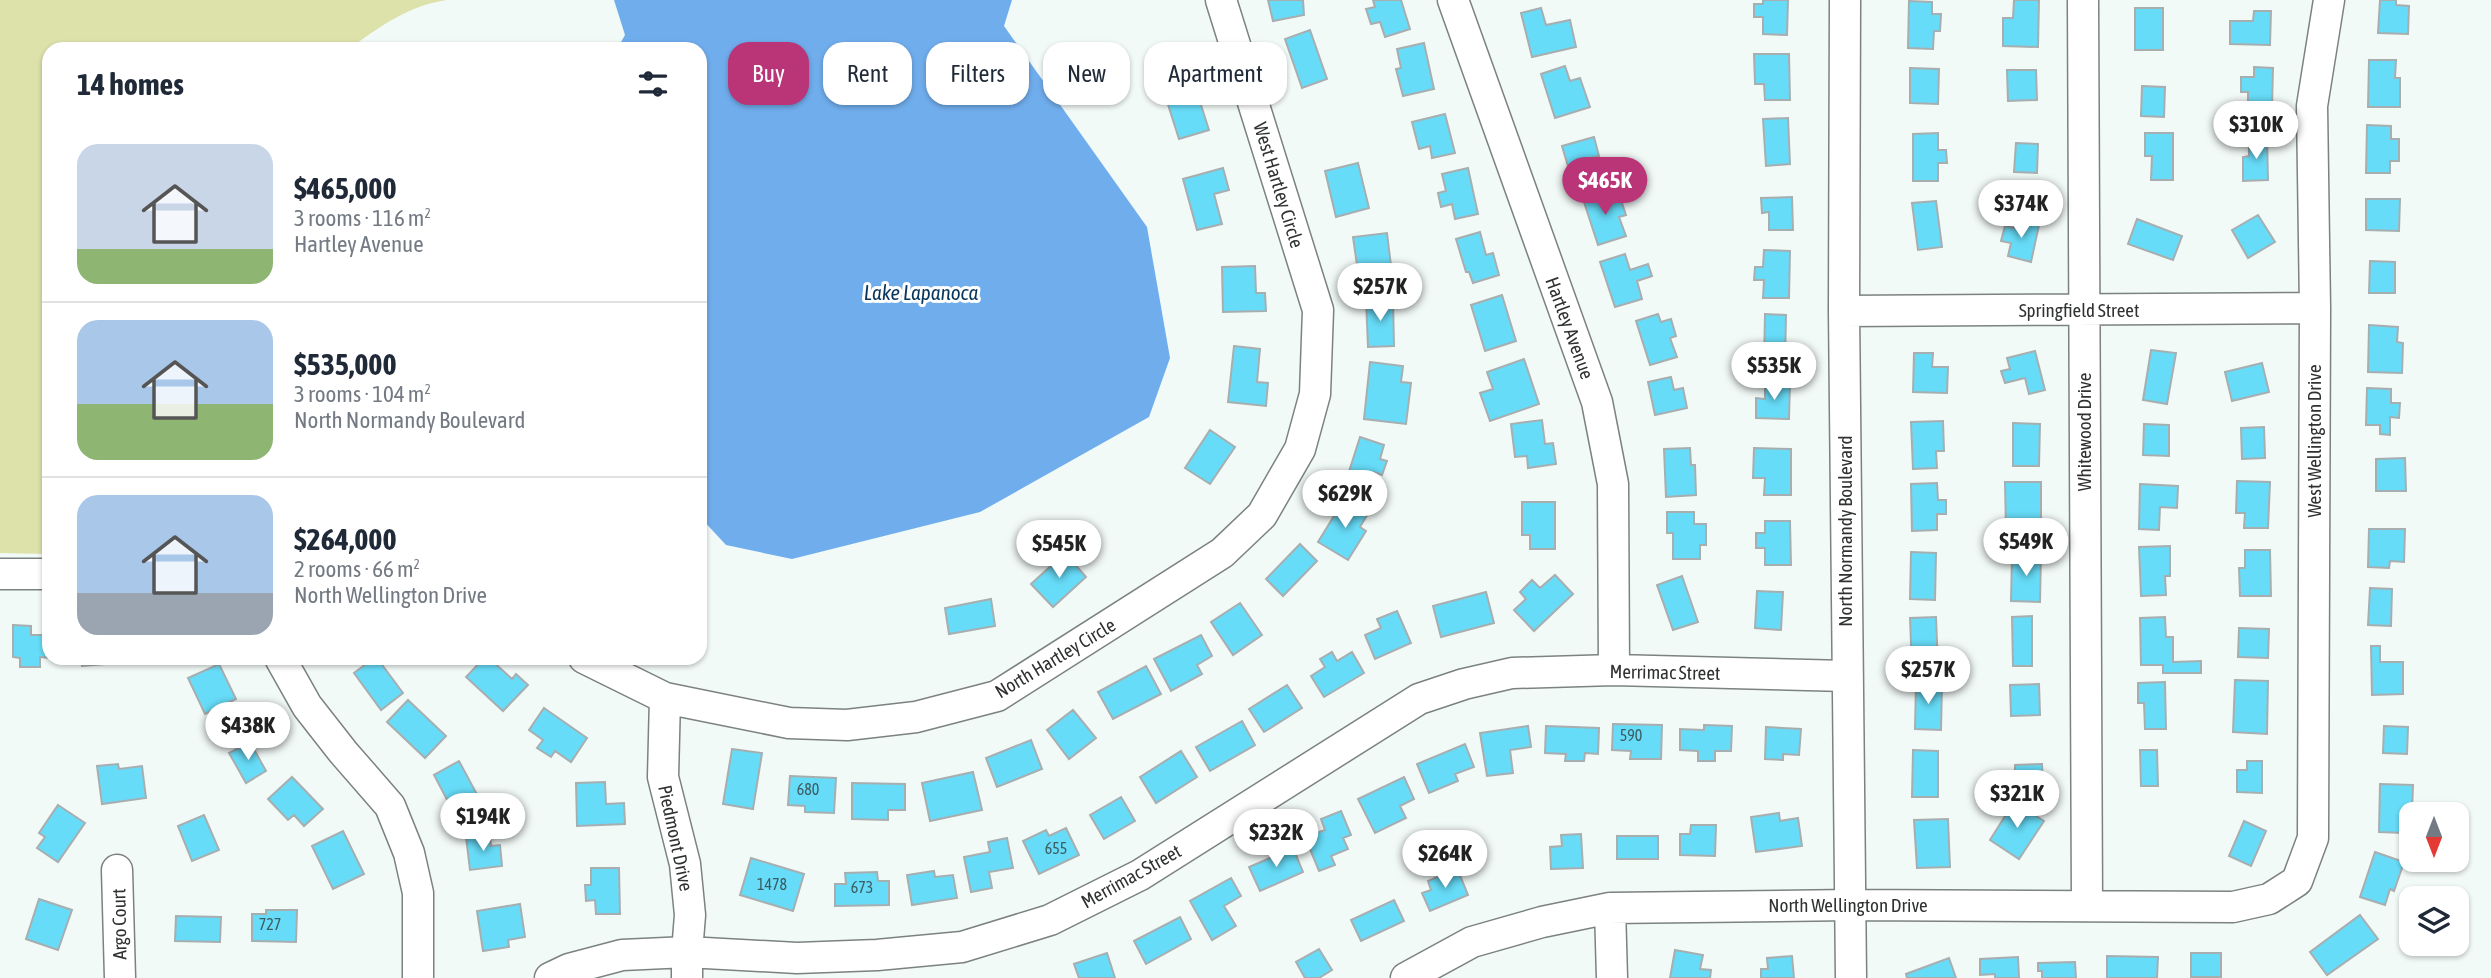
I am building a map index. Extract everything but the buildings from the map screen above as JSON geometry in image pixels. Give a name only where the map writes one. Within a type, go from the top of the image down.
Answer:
[{"type":"street","name":"West Hartley Circle","points":[[1222,0],[1318,310],[1315,394],[1300,449],[1262,514],[1222,553]]},
{"type":"street","name":"Hartley Avenue","points":[[1452,0],[1597,402],[1613,484],[1614,670]]},
{"type":"street","name":"North Normandy Boulevard","points":[[1845,0],[1846,676],[1851,978]]},
{"type":"street","name":"Whitewood Drive","points":[[2083,0],[2087,905]]},
{"type":"street","name":"West Wellington Drive","points":[[2297,881],[2313,838],[2315,308],[2312,106],[2329,0]]},
{"type":"street","name":"Springfield Street","points":[[1844,311],[2315,308]]},
{"type":"street","name":"North Hartley Circle","points":[[598,665],[665,698],[789,723],[847,724],[927,714],[997,696],[1222,553]]},
{"type":"street","points":[[0,574],[42,574]]},
{"type":"street","points":[[284,665],[307,706],[390,806],[409,853],[418,893],[418,978]]},
{"type":"street","name":"Merrimac Street","points":[[550,978],[622,955],[687,965],[877,955],[962,947],[1050,920],[1140,875],[1419,699],[1464,684],[1512,673],[1614,670],[1846,676]]},
{"type":"street","name":"Piedmont Drive","points":[[665,698],[663,777],[685,864],[690,915],[687,965]]},
{"type":"street","name":"Argo Court","points":[[117,870],[120,978]]},
{"type":"street","name":"North Wellington Drive","points":[[1406,978],[1472,942],[1542,922],[1610,908],[1851,905],[2233,907],[2269,900],[2297,881]]},
{"type":"street","points":[[1610,908],[1612,978]]},
{"type":"green space","points":[[0,0],[447,0],[407,12],[359,42],[42,42],[42,554],[0,553]]},
{"type":"water","name":"Lake Lapanoca","points":[[614,0],[1012,0],[1004,26],[1015,42],[926,42],[926,105],[1029,105],[1029,61],[1043,81],[1043,105],[1060,105],[1147,227],[1170,358],[1149,417],[980,512],[792,559],[726,545],[707,525],[707,42],[621,42],[625,35]]}]
